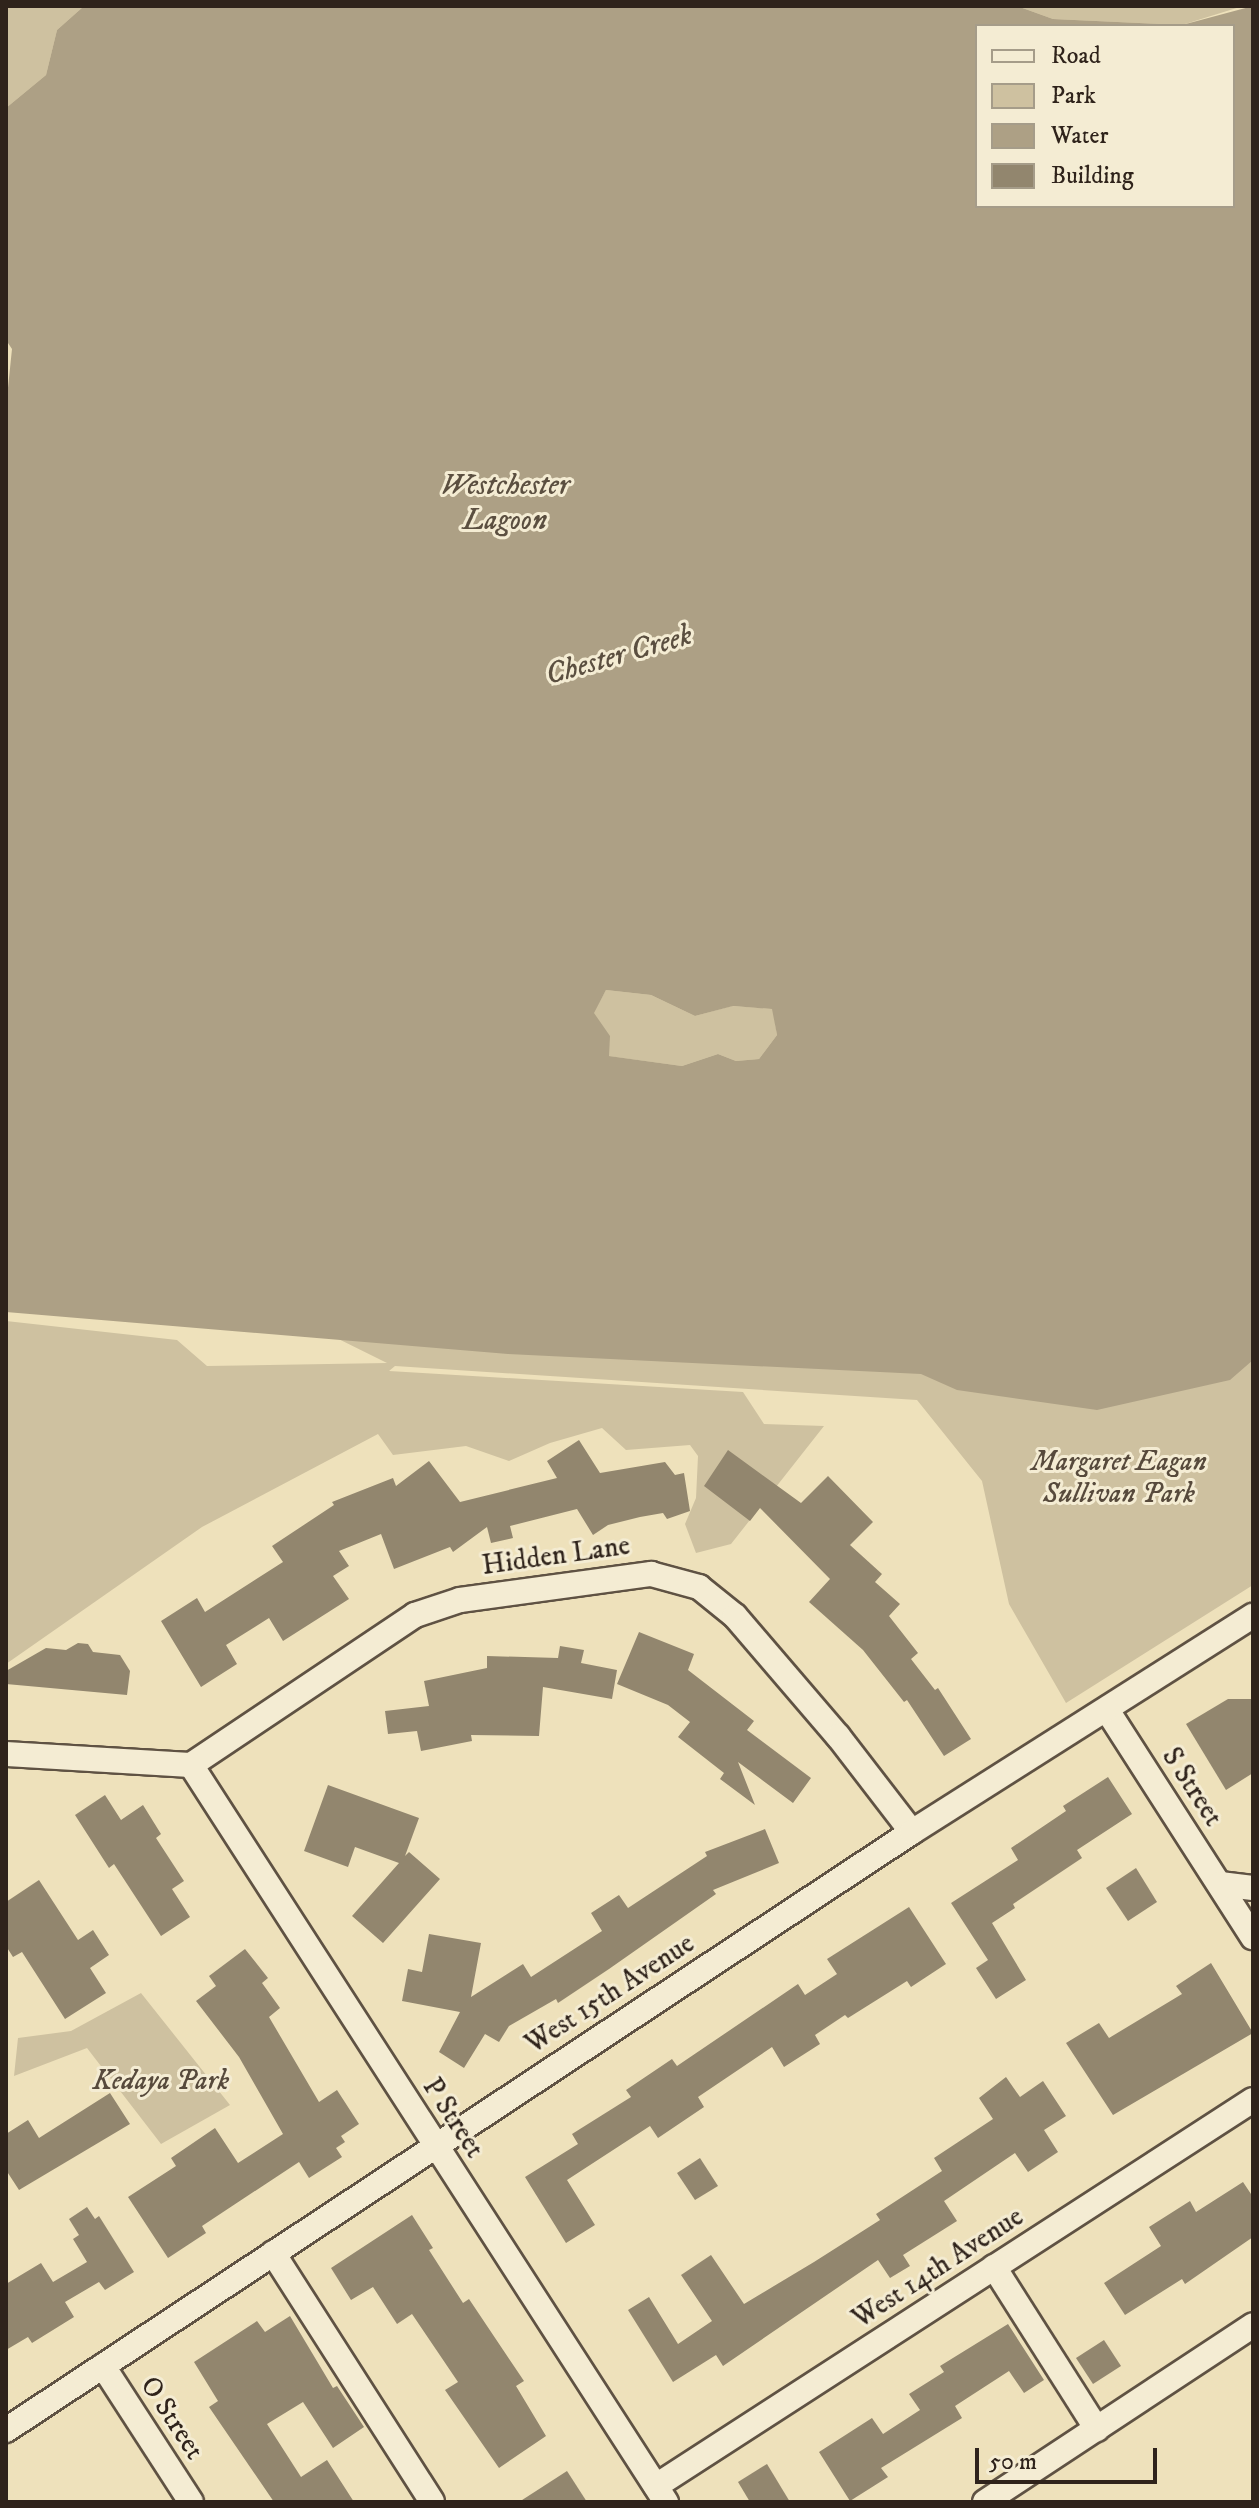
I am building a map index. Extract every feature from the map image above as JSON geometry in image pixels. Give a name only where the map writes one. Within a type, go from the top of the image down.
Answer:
[{"type":"street","name":"Hidden Lane","points":[[191,1765],[415,1615],[460,1600],[651,1574],[699,1587],[735,1616],[838,1736],[912,1832]]},
{"type":"street","name":"West 15th Avenue","points":[[6,2430],[912,1832],[1253,1616]]},
{"type":"street","name":"S Street","points":[[1107,1710],[1253,1937]]},
{"type":"street","points":[[6,1754],[191,1765]]},
{"type":"street","name":"P Street","points":[[191,1765],[661,2494]]},
{"type":"street","points":[[1220,1884],[1253,1888]]},
{"type":"street","name":"West 14th Avenue","points":[[661,2494],[994,2267],[1253,2100]]},
{"type":"street","points":[[273,2253],[432,2502]]},
{"type":"street","points":[[994,2267],[1097,2429]]},
{"type":"street","points":[[985,2502],[1253,2325]]},
{"type":"street","name":"O Street","points":[[103,2366],[191,2502]]},
{"type":"green space","points":[[6,6],[84,6],[57,30],[46,75],[6,108]]},
{"type":"green space","points":[[1017,6],[1243,6],[1185,24],[1053,19]]},
{"type":"green space","points":[[606,990],[651,995],[695,1016],[732,1006],[773,1009],[777,1035],[759,1059],[736,1061],[718,1054],[682,1066],[608,1056],[593,1013]]},
{"type":"green space","name":"Margaret Eagan Sullivan Park","points":[[1253,1280],[1253,1585],[1066,1703],[1009,1604],[982,1481],[917,1400],[395,1366],[389,1371],[743,1392],[764,1424],[824,1426],[731,1544],[696,1553],[685,1524],[696,1498],[698,1456],[690,1445],[626,1450],[602,1428],[550,1443],[509,1461],[466,1446],[393,1455],[378,1434],[202,1527],[6,1664],[6,1321],[177,1340],[207,1366],[387,1363],[284,1312]]},
{"type":"green space","name":"Kedaya Park","points":[[141,1993],[230,2105],[161,2144],[87,2048],[14,2076],[18,2038],[71,2031]]},
{"type":"water","name":"Westchester Lagoon","points":[[84,6],[1017,6],[1053,19],[1160,24],[975,24],[975,208],[1235,208],[1235,24],[1186,24],[1253,6],[1253,1360],[1230,1380],[1097,1410],[957,1390],[921,1374],[508,1354],[6,1312],[6,407],[12,349],[6,340],[6,108],[46,75],[57,30]],"holes":[[[606,990],[651,995],[695,1016],[733,1006],[772,1009],[777,1035],[759,1059],[736,1061],[718,1054],[682,1066],[609,1056],[610,1036],[594,1013]]]},
{"type":"building","points":[[579,1440],[600,1473],[665,1462],[675,1475],[684,1473],[690,1511],[667,1519],[663,1513],[640,1517],[608,1525],[593,1535],[577,1509],[510,1526],[513,1538],[491,1543],[487,1527],[453,1552],[450,1547],[394,1569],[381,1534],[339,1551],[349,1566],[333,1576],[349,1599],[283,1641],[269,1618],[226,1645],[237,1664],[201,1687],[161,1621],[197,1598],[205,1612],[283,1562],[272,1546],[334,1505],[332,1502],[393,1478],[396,1486],[429,1461],[460,1502],[557,1478],[547,1461]]},
{"type":"building","points":[[728,1450],[801,1503],[828,1476],[873,1522],[850,1545],[882,1574],[875,1582],[900,1604],[889,1616],[918,1653],[911,1659],[935,1690],[938,1688],[971,1739],[944,1756],[907,1700],[904,1702],[863,1650],[809,1602],[830,1579],[760,1508],[750,1521],[704,1486]]},
{"type":"building","points":[[639,1632],[694,1654],[688,1670],[754,1721],[747,1730],[811,1778],[793,1803],[738,1762],[755,1805],[720,1779],[724,1773],[678,1737],[690,1722],[668,1705],[617,1684]]},
{"type":"building","points":[[78,1643],[88,1644],[93,1652],[120,1655],[130,1671],[127,1695],[6,1684],[6,1671],[46,1648],[66,1650]]},
{"type":"building","points":[[560,1646],[584,1650],[581,1663],[617,1670],[612,1699],[543,1687],[539,1736],[471,1735],[472,1741],[421,1751],[417,1731],[388,1734],[385,1711],[429,1706],[424,1681],[487,1668],[487,1656],[558,1658]]},
{"type":"building","points":[[1228,1699],[1253,1699],[1253,1773],[1226,1790],[1186,1724]]},
{"type":"building","points":[[1108,1777],[1132,1814],[1077,1850],[1082,1858],[1013,1904],[1015,1908],[992,1923],[1026,1980],[996,1999],[976,1968],[988,1960],[951,1903],[1018,1860],[1011,1848],[1066,1811],[1063,1806]]},
{"type":"building","points":[[328,1785],[419,1818],[405,1856],[409,1852],[440,1879],[383,1943],[352,1916],[399,1863],[355,1847],[348,1867],[304,1851]]},
{"type":"building","points":[[105,1795],[121,1820],[143,1805],[161,1834],[156,1838],[184,1881],[172,1889],[190,1917],[161,1936],[114,1864],[109,1868],[75,1815]]},
{"type":"building","points":[[765,1829],[779,1863],[713,1890],[716,1894],[558,2003],[556,1999],[509,2026],[499,2042],[485,2034],[464,2068],[439,2052],[460,2012],[402,2001],[408,1969],[422,1972],[429,1934],[481,1943],[471,1997],[523,1964],[531,1977],[602,1931],[591,1913],[619,1895],[628,1908],[707,1856],[705,1852]]},
{"type":"building","points":[[1136,1868],[1157,1902],[1128,1921],[1106,1888]]},
{"type":"building","points":[[39,1880],[78,1940],[93,1930],[109,1955],[90,1968],[106,1993],[65,2019],[22,1952],[13,1957],[6,1946],[6,1902]]},
{"type":"building","points":[[909,1907],[946,1964],[911,1987],[907,1981],[848,2018],[845,2015],[815,2035],[820,2044],[784,2067],[772,2047],[698,2097],[704,2107],[658,2138],[650,2126],[567,2180],[595,2225],[566,2243],[525,2177],[578,2144],[572,2134],[631,2097],[626,2090],[672,2059],[677,2066],[798,1984],[805,1995],[837,1974],[827,1959]]},
{"type":"building","points":[[245,1949],[268,1978],[262,1983],[280,2008],[269,2017],[319,2102],[337,2090],[359,2124],[341,2136],[345,2142],[336,2148],[342,2157],[309,2178],[299,2162],[202,2226],[206,2233],[168,2258],[128,2197],[176,2166],[171,2158],[215,2128],[238,2163],[283,2134],[239,2057],[196,2001],[216,1986],[209,1976]]},
{"type":"building","points":[[1211,1963],[1253,2033],[1113,2115],[1066,2043],[1099,2023],[1109,2038],[1182,1994],[1176,1986]]},
{"type":"building","points":[[1006,2077],[1020,2097],[1043,2081],[1066,2116],[1044,2130],[1058,2152],[1028,2172],[1015,2153],[944,2201],[957,2221],[903,2255],[910,2266],[890,2278],[878,2260],[723,2366],[716,2355],[673,2382],[628,2310],[649,2297],[678,2344],[712,2321],[681,2275],[711,2255],[744,2304],[814,2262],[880,2220],[876,2214],[942,2171],[934,2158],[993,2119],[979,2098]]},
{"type":"building","points":[[110,2093],[130,2124],[19,2190],[6,2170],[6,2134],[28,2120],[39,2138]]},
{"type":"building","points":[[700,2158],[718,2186],[695,2200],[677,2173]]},
{"type":"building","points":[[1243,2182],[1253,2197],[1253,2237],[1185,2284],[1182,2279],[1125,2315],[1104,2283],[1161,2246],[1149,2227],[1190,2201],[1196,2212]]},
{"type":"building","points":[[87,2207],[95,2219],[99,2216],[134,2272],[105,2290],[99,2282],[65,2302],[74,2317],[32,2343],[28,2337],[6,2350],[6,2284],[41,2263],[53,2282],[87,2262],[73,2239],[79,2235],[69,2219]]},
{"type":"building","points":[[412,2215],[433,2248],[429,2250],[463,2303],[469,2299],[524,2381],[516,2386],[546,2436],[499,2468],[445,2390],[458,2382],[412,2314],[397,2324],[373,2287],[351,2300],[331,2268]]},
{"type":"building","points":[[290,2316],[333,2388],[337,2386],[364,2427],[333,2448],[303,2402],[267,2424],[301,2477],[327,2460],[354,2502],[274,2502],[209,2407],[218,2401],[194,2362],[257,2321],[265,2332]]},
{"type":"building","points":[[1008,2324],[1044,2380],[1024,2393],[1009,2371],[955,2406],[962,2418],[881,2468],[888,2477],[850,2501],[819,2452],[872,2418],[883,2434],[920,2410],[909,2394],[944,2372],[940,2366]]},
{"type":"building","points":[[1104,2340],[1121,2366],[1093,2384],[1076,2358]]},
{"type":"building","points":[[767,2464],[790,2502],[750,2502],[738,2482]]},
{"type":"building","points":[[567,2471],[587,2502],[519,2502]]},
{"type":"water label","name":"Chester Creek","points":[[619,656]]}]
